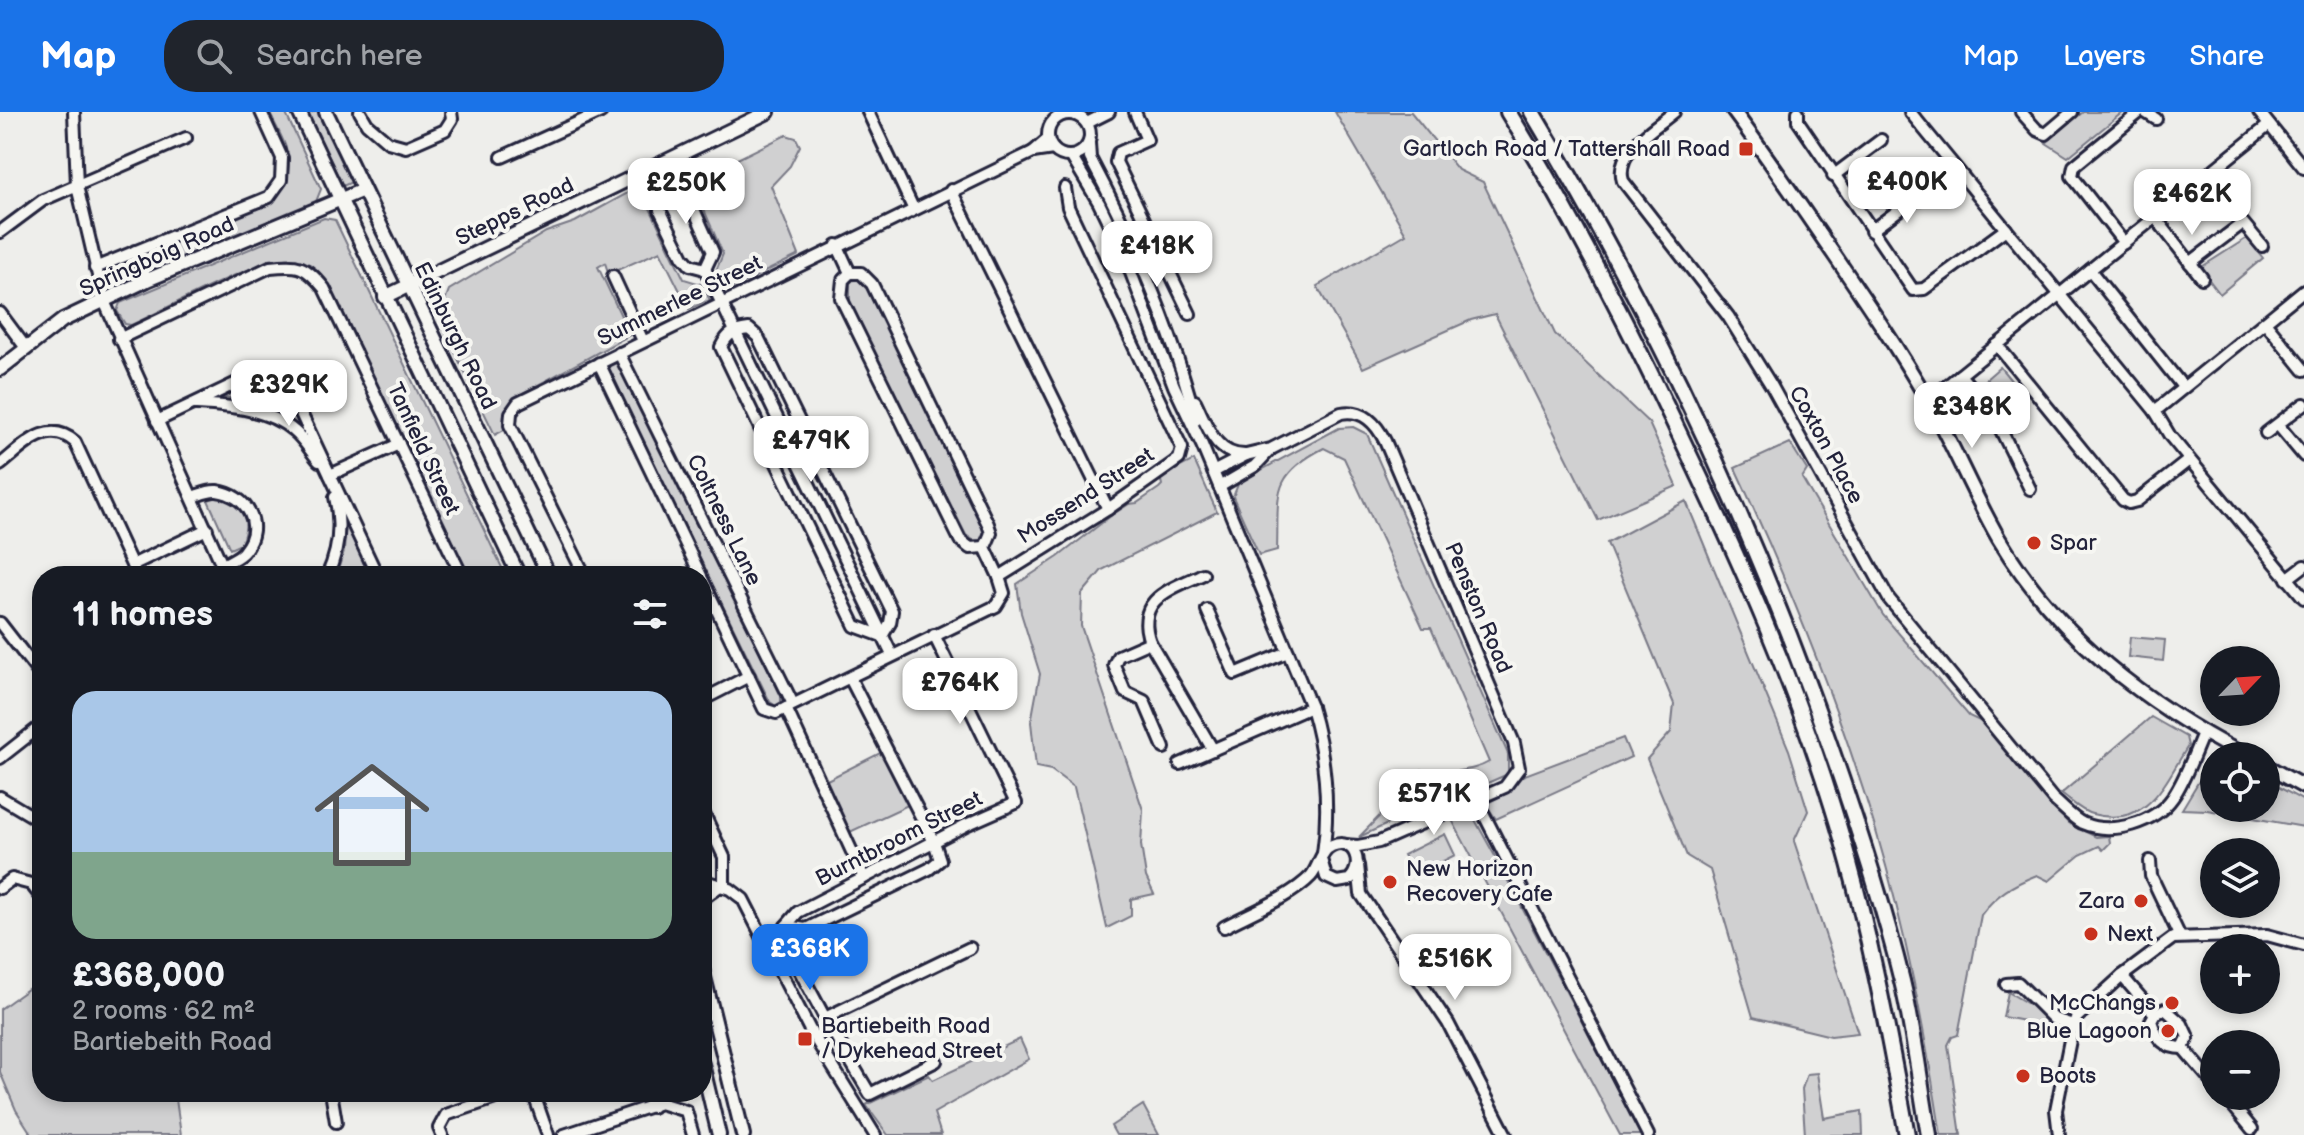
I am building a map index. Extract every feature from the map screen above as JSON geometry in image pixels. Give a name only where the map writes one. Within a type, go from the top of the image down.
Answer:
[{"type":"highway","points":[[1502,112],[1536,157]]},
{"type":"highway","points":[[1508,112],[1536,157],[1640,351],[1778,650],[1833,806],[1880,983],[1907,1135]]},
{"type":"highway","points":[[1532,112],[1572,179],[1657,338],[1730,492],[1789,632],[1851,801],[1898,967],[1929,1135]]},
{"type":"main road","name":"Edinburgh Road","points":[[299,112],[514,566]]},
{"type":"main road","name":"Edinburgh Road","points":[[326,112],[544,566]]},
{"type":"main road","name":"Stepps Road","points":[[385,297],[768,112]]},
{"type":"main road","points":[[1734,112],[1875,315],[1928,401],[2001,542],[2051,611],[2098,659],[2139,692],[2220,742]]},
{"type":"main road","name":"Springboig Road","points":[[0,369],[63,320],[147,280],[363,190]]},
{"type":"main road","points":[[2280,774],[2304,787]]},
{"type":"main road","points":[[712,1009],[743,1135]]},
{"type":"main road","points":[[711,1102],[719,1135]]},
{"type":"street","points":[[74,112],[77,186],[104,301],[223,566]]},
{"type":"street","points":[[95,268],[269,197],[281,180],[282,158],[261,112]]},
{"type":"street","points":[[360,112],[367,124],[388,142],[406,147],[445,130],[452,115]]},
{"type":"street","points":[[502,157],[601,112]]},
{"type":"street","points":[[868,112],[913,208]]},
{"type":"street","points":[[1046,112],[1051,144],[1061,155],[1071,156],[1085,150],[1089,143]]},
{"type":"street","points":[[1087,123],[1109,112]]},
{"type":"street","points":[[1135,112],[1147,140],[1118,153],[1116,162],[1190,314]]},
{"type":"street","points":[[1798,112],[1798,121],[1833,176],[1913,290],[1924,289],[2006,229]]},
{"type":"street","points":[[1910,112],[2155,411],[2189,460],[2304,598]]},
{"type":"street","points":[[2021,112],[2037,130],[2046,134],[2072,112]]},
{"type":"street","points":[[2124,243],[2072,176],[2074,166],[2142,112],[2156,119]]},
{"type":"street","points":[[2259,112],[2304,168]]},
{"type":"street","points":[[1049,126],[1061,115],[1069,113],[1087,123],[1091,133],[1090,158],[1136,252],[1186,382],[1215,441],[1228,452],[1246,455]]},
{"type":"street","name":"Coxton Place","points":[[1670,113],[1626,154],[1621,173],[1623,181],[1728,316],[1771,385],[1889,599],[2053,799],[2081,822],[2104,827],[2120,827],[2150,818],[2172,799],[2203,733]]},
{"type":"street","points":[[1928,401],[2269,125]]},
{"type":"street","points":[[0,232],[43,200],[186,138]]},
{"type":"street","points":[[1833,176],[1881,140]]},
{"type":"street","name":"Summerlee Street","points":[[580,566],[510,425],[511,413],[518,403],[913,208],[1051,144]]},
{"type":"street","points":[[1071,156],[1099,203],[1125,257],[1174,386],[1202,445],[1311,707],[1319,739],[1326,813],[1322,872],[1361,894]]},
{"type":"street","points":[[653,167],[663,188],[660,210],[683,257],[690,265],[705,269]]},
{"type":"street","points":[[663,188],[679,190],[688,196],[713,252],[705,269],[892,655]]},
{"type":"street","name":"Mossend Street","points":[[999,577],[1108,509],[1179,459],[1182,448],[1068,207],[1065,188]]},
{"type":"street","points":[[951,190],[1108,509]]},
{"type":"street","points":[[1871,231],[1908,203],[1928,195]]},
{"type":"street","points":[[2155,217],[2202,278]]},
{"type":"street","points":[[2190,263],[2243,223],[2262,246]]},
{"type":"street","points":[[837,245],[850,273]]},
{"type":"street","points":[[135,251],[147,280]]},
{"type":"street","name":"Tanfield Street","points":[[119,339],[270,267],[294,264],[311,272],[324,288],[457,566]]},
{"type":"street","points":[[2090,270],[2183,387]]},
{"type":"street","points":[[785,708],[996,606],[1004,593],[985,547],[991,533],[988,524],[872,284],[861,273],[850,273],[843,280],[841,298],[960,540],[970,548],[985,547]]},
{"type":"street","points":[[613,276],[643,341]]},
{"type":"street","points":[[2155,411],[2304,290]]},
{"type":"street","points":[[0,313],[26,348]]},
{"type":"street","points":[[2265,322],[2304,370]]},
{"type":"street","points":[[749,329],[758,337],[892,611],[890,623],[882,636],[855,626],[721,347],[733,331],[749,329]]},
{"type":"street","points":[[1997,345],[2123,500],[2129,503],[2137,501],[2189,460]]},
{"type":"street","name":"Coltness Lane","points":[[619,353],[864,878]]},
{"type":"street","name":"Coltness Lane","points":[[599,363],[696,566]]},
{"type":"street","points":[[157,421],[266,369],[283,375],[373,566]]},
{"type":"street","points":[[1960,375],[1993,414],[2030,489]]},
{"type":"street","points":[[1186,382],[1202,445]]},
{"type":"street","points":[[193,403],[266,414],[294,430],[330,475],[341,521],[332,566]]},
{"type":"street","points":[[2266,433],[2304,404]]},
{"type":"street","name":"Penston Road","points":[[1213,472],[1246,455],[1271,449],[1341,413],[1364,416],[1378,428],[1516,750],[1519,768],[1505,787],[1379,842]]},
{"type":"street","points":[[2278,425],[2304,456]]},
{"type":"street","points":[[0,465],[39,435],[52,431],[67,435],[75,442],[132,565],[207,529]]},
{"type":"street","points":[[330,475],[399,444]]},
{"type":"street","name":"Penston Road","points":[[1219,487],[1255,466],[1271,449]]},
{"type":"street","points":[[192,497],[214,491],[238,497],[250,510],[254,531],[244,553],[230,566]]},
{"type":"street","points":[[2287,579],[2304,566]]},
{"type":"street","points":[[1203,574],[1160,595],[1152,603],[1146,619],[1150,642],[1213,750]]},
{"type":"street","name":"Coltness Lane","points":[[712,600],[764,709],[785,708]]},
{"type":"street","points":[[1207,610],[1235,674],[1288,652]]},
{"type":"street","points":[[0,623],[32,664]]},
{"type":"street","name":"Burntbroom Street","points":[[786,926],[798,912],[1016,803],[934,635]]},
{"type":"street","points":[[1150,642],[1118,656],[1114,665],[1125,692],[1144,701],[1164,748]]},
{"type":"street","points":[[712,695],[749,676]]},
{"type":"street","points":[[850,678],[934,842]]},
{"type":"street","points":[[1180,764],[1311,707]]},
{"type":"street","points":[[0,758],[32,733]]},
{"type":"street","points":[[0,797],[32,816]]},
{"type":"street","points":[[1477,801],[1648,1135]]},
{"type":"street","points":[[1326,813],[1333,833],[1343,845],[1355,852],[1361,894],[1448,1023],[1506,1135]]},
{"type":"street","points":[[712,831],[724,857],[722,887]]},
{"type":"street","name":"Burntbroom Street","points":[[786,926],[806,929],[929,869],[940,860],[934,842]]},
{"type":"street","points":[[1224,927],[1300,886],[1314,873],[1332,846],[1379,842]]},
{"type":"street","points":[[1300,886],[1336,882],[1354,875],[1358,863],[1379,842]]},
{"type":"street","points":[[2150,861],[2151,876],[2180,937]]},
{"type":"street","points":[[0,888],[12,879],[32,885]]},
{"type":"street","points":[[712,884],[743,899],[810,1030],[875,1135]]},
{"type":"street","points":[[712,888],[722,887]]},
{"type":"street","points":[[712,893],[722,887]]},
{"type":"street","points":[[786,926],[788,949],[870,1094],[936,1061]]},
{"type":"street","points":[[2059,1135],[2056,1110],[2073,1025],[2077,1017],[2122,976],[2173,938],[2267,935],[2304,945]]},
{"type":"street","points":[[825,1018],[970,948]]},
{"type":"street","points":[[2122,976],[2155,1014]]},
{"type":"street","points":[[2006,984],[2018,983],[2054,1019],[2073,1025]]},
{"type":"street","points":[[2183,1048],[2188,1037],[2182,1024],[2165,1009],[2155,1014],[2151,1021],[2160,1040],[2171,1048],[2183,1048],[2200,1068]]},
{"type":"street","points":[[333,1102],[336,1122]]},
{"type":"street","points":[[442,1135],[439,1128],[446,1115],[484,1102]]},
{"type":"street","points":[[536,1102],[548,1135]]},
{"type":"street","points":[[650,1102],[652,1107]]},
{"type":"street","points":[[564,1135],[660,1103],[686,1111],[693,1135]]},
{"type":"street","points":[[2236,1110],[2252,1129]]},
{"type":"shaded area","points":[[269,112],[285,112],[321,189],[315,204],[152,274],[143,253],[274,198],[282,187],[289,166],[288,155]]},
{"type":"shaded area","points":[[320,112],[354,181],[343,186],[308,114]]},
{"type":"shaded area","points":[[1335,112],[1411,112],[1458,170],[1483,182],[1555,334],[1649,423],[1677,486],[1598,520],[1495,314],[1471,320],[1363,368],[1317,286],[1406,234]]},
{"type":"shaded area","points":[[2083,112],[2123,112],[2068,157],[2046,143]]},
{"type":"shaded area","points":[[786,135],[796,138],[800,146],[790,166],[771,186],[799,255],[730,289],[721,286],[715,273],[723,254],[702,205],[720,180],[715,170]]},
{"type":"shaded area","points":[[644,184],[649,195],[648,204],[684,279],[701,284],[710,300],[689,309],[660,251],[613,272],[607,269],[605,263],[598,267],[630,335],[514,398],[506,415],[508,428],[495,435],[444,330],[441,311],[449,290],[546,232],[575,222]]},
{"type":"shaded area","points":[[324,218],[335,220],[501,566],[461,566],[329,286],[310,266],[295,259],[262,265],[214,284],[131,325],[125,324],[117,311],[120,303]]},
{"type":"shaded area","points":[[2247,238],[2263,258],[2220,294],[2200,268]]},
{"type":"shaded area","points":[[855,275],[866,286],[985,528],[986,535],[981,540],[973,540],[966,535],[850,305],[850,279]]},
{"type":"shaded area","points":[[616,360],[621,363],[781,696],[781,702],[776,706],[770,702],[712,583],[712,566],[703,566],[608,371],[608,363]]},
{"type":"shaded area","points":[[2000,367],[2018,389],[2005,401],[1986,379]]},
{"type":"shaded area","points":[[265,376],[278,381],[300,428],[279,412],[261,404],[215,397]]},
{"type":"shaded area","points":[[1353,427],[1367,434],[1508,754],[1508,774],[1435,806],[1434,778],[1489,762],[1431,628],[1423,628],[1344,458],[1324,448],[1306,458],[1285,478],[1278,501],[1277,550],[1259,555],[1233,497],[1239,482],[1339,428]]},
{"type":"shaded area","points":[[1790,443],[1807,470],[1802,478],[1883,615],[1969,716],[1986,724],[2068,823],[2096,837],[2109,836],[2110,843],[2103,850],[2099,846],[2080,855],[2049,881],[2037,875],[2021,882],[1999,896],[1981,915],[1958,1035],[1952,1037],[1948,1045],[1961,1135],[1941,1135],[1914,982],[1876,831],[1812,647],[1735,468]]},
{"type":"shaded area","points":[[1194,460],[1217,512],[1102,570],[1082,594],[1081,626],[1143,810],[1141,845],[1146,877],[1154,894],[1131,899],[1131,916],[1107,928],[1074,787],[1051,770],[1036,767],[1031,722],[1040,674],[1021,613],[1017,584],[1112,515],[1159,488],[1162,485],[1160,477]]},
{"type":"shaded area","points":[[217,497],[227,499],[244,512],[246,526],[241,544],[230,549],[208,500]]},
{"type":"shaded area","points":[[1686,501],[1789,750],[1808,811],[1794,841],[1858,1033],[1831,1036],[1753,1017],[1710,870],[1687,856],[1647,759],[1671,732],[1674,704],[1607,543]]},
{"type":"shaded area","points":[[346,522],[367,566],[339,566],[344,551]]},
{"type":"shaded area","points":[[2130,637],[2165,640],[2163,661],[2128,657]]},
{"type":"shaded area","points":[[2151,717],[2186,737],[2188,746],[2152,800],[2127,815],[2111,817],[2088,813],[2061,794]]},
{"type":"shaded area","points":[[1623,738],[1631,757],[1496,819],[1489,809],[1489,802],[1505,794],[1522,776]]},
{"type":"shaded area","points":[[882,752],[908,805],[850,832],[825,781]]},
{"type":"shaded area","points":[[1421,770],[1412,813],[1359,837],[1409,786],[1405,777]]},
{"type":"shaded area","points":[[2200,779],[2200,810],[2182,809]]},
{"type":"shaded area","points":[[2280,788],[2304,801],[2304,827],[2275,822],[2280,822]]},
{"type":"shaded area","points":[[1465,813],[1474,818],[1496,858],[1641,1135],[1620,1135],[1452,820]]},
{"type":"shaded area","points":[[1445,834],[1455,855],[1414,876],[1403,855]]},
{"type":"shaded area","points":[[32,986],[32,1102],[176,1102],[181,1135],[32,1135],[16,1110],[0,1072],[0,1009]]},
{"type":"shaded area","points":[[2008,992],[2047,1015],[2045,1025],[2003,1017]]},
{"type":"shaded area","points":[[1020,1039],[1029,1059],[934,1113],[941,1135],[888,1135],[866,1105],[929,1075],[933,1080]]},
{"type":"shaded area","points":[[1817,1073],[1824,1118],[1862,1111],[1863,1135],[1805,1135],[1802,1089],[1807,1074]]},
{"type":"shaded area","points":[[1143,1105],[1159,1135],[1116,1135],[1111,1126]]},
{"type":"place","name":"Gartloch Road / Tattershall Road","points":[[1746,149]]},
{"type":"place","name":"Spar","points":[[2034,543]]},
{"type":"place","name":"New Horizon Recovery Cafe","points":[[1390,882]]},
{"type":"place","name":"Zara","points":[[2141,901]]},
{"type":"place","name":"Next","points":[[2091,934]]},
{"type":"place","name":"McChangs","points":[[2172,1003]]},
{"type":"place","name":"Blue Lagoon","points":[[2168,1031]]},
{"type":"place","name":"Bartiebeith Road / Dykehead Street","points":[[805,1039]]},
{"type":"place","name":"Boots","points":[[2023,1076]]}]
